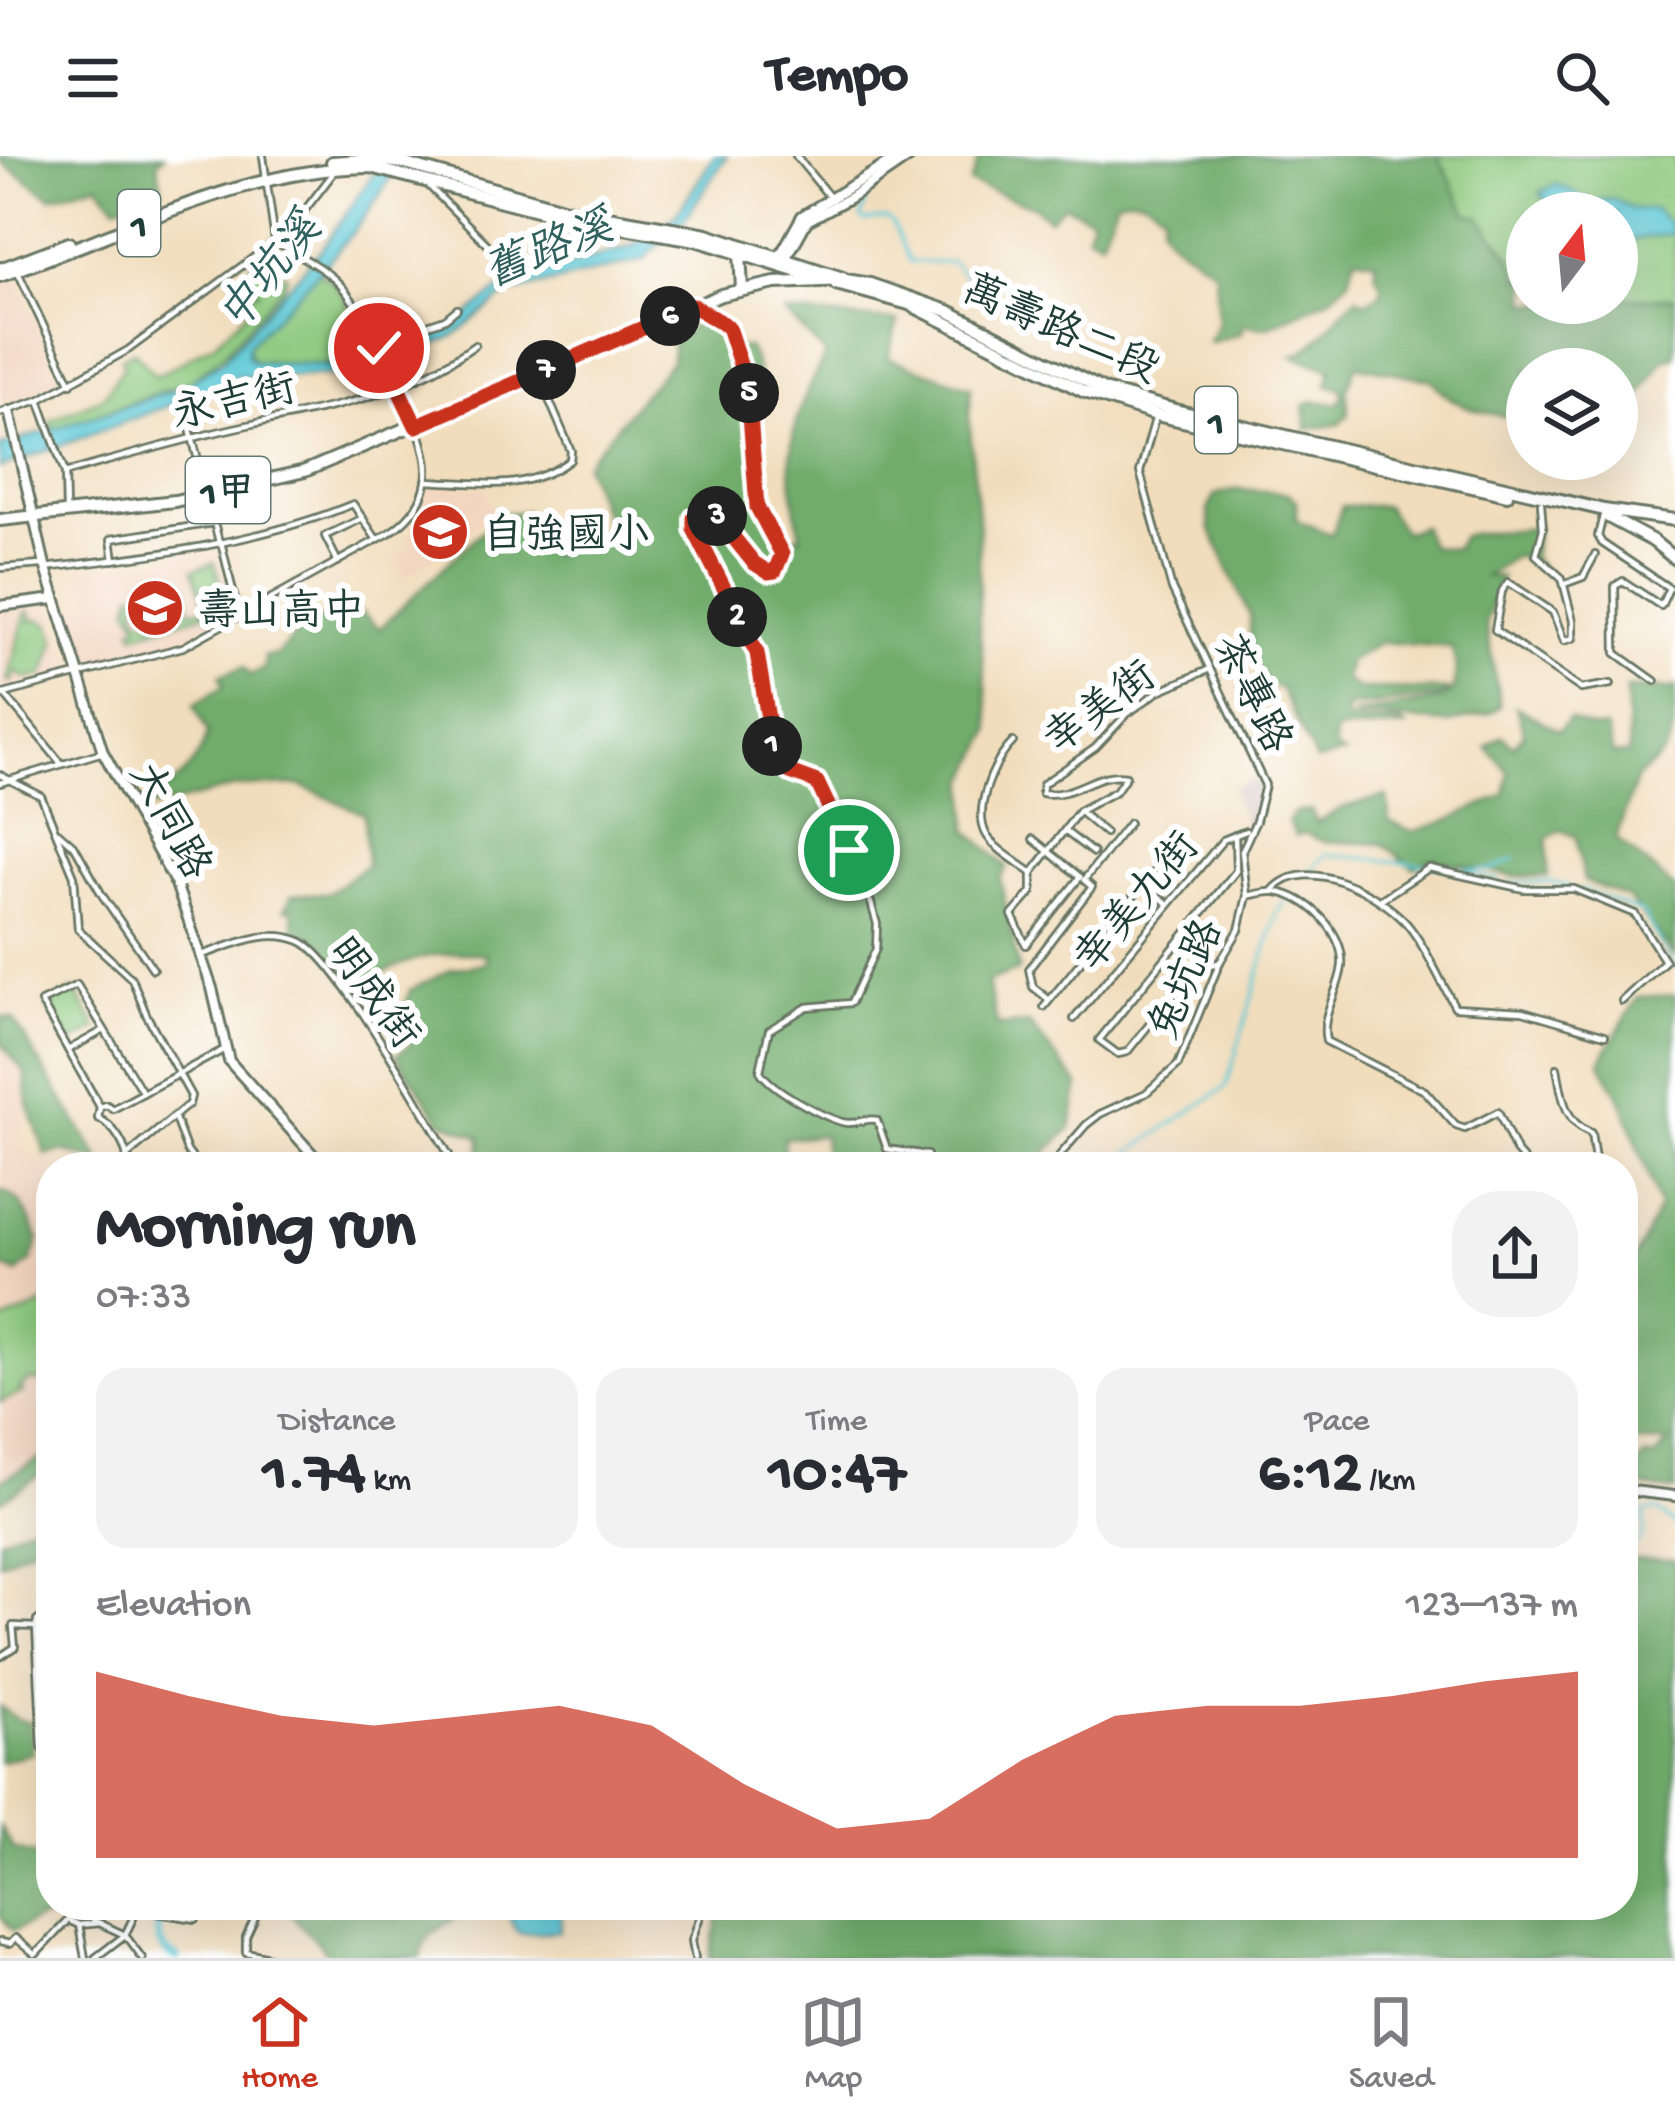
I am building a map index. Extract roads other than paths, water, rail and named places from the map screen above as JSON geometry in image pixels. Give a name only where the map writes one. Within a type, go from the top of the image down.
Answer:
[{"type":"main road","name":"1","points":[[7,270],[176,205],[342,161],[401,167],[619,225]]},
{"type":"main road","name":"1","points":[[401,167],[418,176],[619,225],[706,238],[846,280]]},
{"type":"main road","name":"1","points":[[706,238],[740,253],[781,261],[831,283]]},
{"type":"main road","points":[[740,253],[742,289]]},
{"type":"main road","points":[[775,283],[781,261]]},
{"type":"main road","name":"萬壽路二段","points":[[0,520],[207,494],[333,462],[694,306],[775,283],[846,280],[924,301],[1104,390],[1611,515]]},
{"type":"main road","name":"萬壽路二段","points":[[831,283],[909,304],[1085,392],[1156,415],[1611,515]]},
{"type":"main road","name":"1","points":[[1611,515],[1675,556]]},
{"type":"main road","points":[[1611,515],[1675,523]]},
{"type":"main road","points":[[1611,515],[1650,528],[1675,523]]},
{"type":"main road","name":"1","points":[[1650,528],[1675,556]]},
{"type":"street","points":[[262,156],[275,241]]},
{"type":"street","points":[[796,156],[834,202]]},
{"type":"street","points":[[781,261],[804,224],[900,156]]},
{"type":"street","points":[[834,202],[911,156]]},
{"type":"street","points":[[6,415],[71,385],[128,350],[288,232],[342,161]]},
{"type":"street","points":[[418,176],[510,267]]},
{"type":"street","points":[[60,762],[2,695],[183,646],[377,540],[414,511],[426,481],[426,455],[390,369],[344,289],[275,241]]},
{"type":"street","points":[[7,270],[71,385]]},
{"type":"street","points":[[694,306],[728,327],[748,389],[757,507],[782,562],[768,572],[754,563],[713,512],[702,511],[694,518],[694,529],[757,653],[774,754],[790,772],[811,778],[823,792],[877,924],[876,949],[858,995],[844,1006],[807,1007],[769,1030],[760,1071],[770,1086],[839,1120],[877,1120],[887,1149],[906,1152]]},
{"type":"street","points":[[378,346],[445,319],[457,309]]},
{"type":"street","name":"永吉街","points":[[65,473],[193,437],[400,390],[475,346]]},
{"type":"street","points":[[426,481],[517,484],[548,475],[570,460],[571,451],[538,374]]},
{"type":"street","points":[[39,400],[65,473],[66,514]]},
{"type":"street","points":[[1156,415],[1175,410]]},
{"type":"street","name":"大同路","points":[[6,415],[54,599],[103,752],[168,863],[201,955],[225,1049],[251,1090],[310,1152]]},
{"type":"street","name":"茶專路","points":[[1156,415],[1140,472],[1172,589],[1263,778],[1242,865],[1247,896]]},
{"type":"street","points":[[187,417],[239,616]]},
{"type":"street","points":[[1541,503],[1543,529],[1536,555],[1564,584],[1574,621],[1570,641],[1567,644],[1562,638],[1553,612],[1508,582],[1495,630],[1576,686],[1611,684]]},
{"type":"street","points":[[0,568],[114,560],[220,542],[353,504],[377,540]]},
{"type":"street","points":[[1611,515],[1598,536],[1602,544],[1669,588],[1660,606],[1623,581],[1615,586],[1617,655],[1655,681]]},
{"type":"street","points":[[338,562],[325,536],[363,518]]},
{"type":"street","points":[[114,560],[111,539],[214,523]]},
{"type":"street","points":[[1564,584],[1582,578],[1595,555]]},
{"type":"street","points":[[0,606],[54,599]]},
{"type":"street","name":"幸美街","points":[[1082,879],[1026,945],[1012,915],[1032,892],[1032,873],[1079,812],[1116,791],[1126,776],[1114,774],[1056,795],[1042,793],[1043,784],[1095,748],[1126,714],[1159,691],[1210,669]]},
{"type":"street","points":[[1012,742],[988,782],[984,830],[1032,873]]},
{"type":"street","points":[[3,779],[103,752]]},
{"type":"street","points":[[3,779],[41,796],[74,876],[77,929],[132,979],[191,1100],[132,1152]]},
{"type":"street","points":[[1079,812],[1105,832]]},
{"type":"street","points":[[1082,879],[1129,823]]},
{"type":"street","points":[[57,831],[75,847],[102,896],[153,969]]},
{"type":"street","points":[[1065,831],[1093,853]]},
{"type":"street","name":"幸美九街","points":[[1074,1019],[1223,840],[1249,832]]},
{"type":"street","points":[[1220,962],[1192,972],[1127,1052],[1118,1054],[1099,1040],[1236,871],[1235,835]]},
{"type":"street","points":[[1034,839],[1092,887],[1029,969],[1033,987],[1047,1004],[1176,844]]},
{"type":"street","points":[[1380,900],[1429,868],[1524,889],[1574,889],[1635,914],[1665,961],[1622,1001]]},
{"type":"street","points":[[1272,891],[1283,879],[1312,874],[1380,900],[1411,928],[1456,1007],[1523,1011],[1605,1035]]},
{"type":"street","points":[[1143,884],[1168,904]]},
{"type":"street","points":[[1247,896],[1272,891],[1293,896],[1325,922],[1343,963],[1324,1027],[1326,1041],[1426,1091],[1456,1126],[1465,1129],[1498,1112],[1517,1152]]},
{"type":"street","name":"兔坑路","points":[[1063,1152],[1086,1125],[1146,1093],[1173,1072],[1203,1011],[1220,962],[1239,930],[1247,896]]},
{"type":"street","name":"明成街","points":[[201,955],[267,935],[296,939],[311,948],[326,961],[357,1007],[447,1152]]},
{"type":"street","points":[[126,1152],[108,1121],[98,1118],[100,1107],[41,1002],[77,985],[143,1093]]},
{"type":"street","points":[[68,1050],[104,1030]]},
{"type":"street","points":[[108,1121],[113,1109],[225,1049]]},
{"type":"street","points":[[1557,1068],[1567,1113],[1591,1133],[1594,1152]]},
{"type":"street","points":[[100,1107],[113,1109]]},
{"type":"street","points":[[174,1116],[188,1152]]},
{"type":"street","points":[[1638,1492],[1675,1496]]},
{"type":"street","points":[[0,1657],[15,1647],[13,1626],[36,1627]]},
{"type":"street","points":[[0,1942],[9,1944],[15,1938],[34,1955],[68,1920],[79,1925],[100,1923]]},
{"type":"street","points":[[93,1920],[125,1935],[138,1957]]},
{"type":"street","points":[[95,1958],[125,1935],[132,1920]]},
{"type":"street","points":[[254,1920],[246,1937],[246,1952],[274,1958]]},
{"type":"street","points":[[695,1958],[692,1940],[699,1920]]},
{"type":"street","points":[[79,1925],[85,1958]]},
{"type":"water","points":[[386,156],[401,156],[387,183],[332,256],[248,345],[247,356],[254,362],[354,367],[452,328],[506,284],[632,246],[676,215],[714,156],[727,156],[684,220],[644,260],[507,294],[456,335],[381,370],[353,375],[236,377],[0,468],[0,446],[179,389],[223,360],[322,248]]},
{"type":"water","points":[[1556,184],[1572,192],[1542,192]]},
{"type":"water","points":[[1654,209],[1672,227],[1671,234],[1638,239],[1638,210]]},
{"type":"water","points":[[510,1920],[561,1920],[560,1931],[519,1933]]},
{"type":"waterway","points":[[864,196],[861,218],[892,222],[910,262],[952,262],[970,282],[988,283]]},
{"type":"waterway","points":[[1311,870],[1326,854],[1456,868]]},
{"type":"waterway","points":[[1465,870],[1491,870],[1515,859]]},
{"type":"waterway","points":[[1460,870],[1499,881]]},
{"type":"waterway","points":[[1509,883],[1551,882],[1570,887]]},
{"type":"waterway","points":[[1580,889],[1642,913],[1675,967]]},
{"type":"waterway","points":[[1130,1152],[1226,1087],[1277,912],[1287,899]]},
{"type":"waterway","points":[[1638,1543],[1644,1534],[1644,1513],[1656,1510],[1675,1524]]},
{"type":"waterway","points":[[159,1920],[160,1943],[177,1958]]},
{"type":"place","name":"自強國小","points":[[440,532]]},
{"type":"place","name":"壽山高中","points":[[155,608]]},
{"type":"water label","name":"舊路溪","points":[[547,246]]},
{"type":"water label","name":"中坑溪","points":[[267,270]]}]
